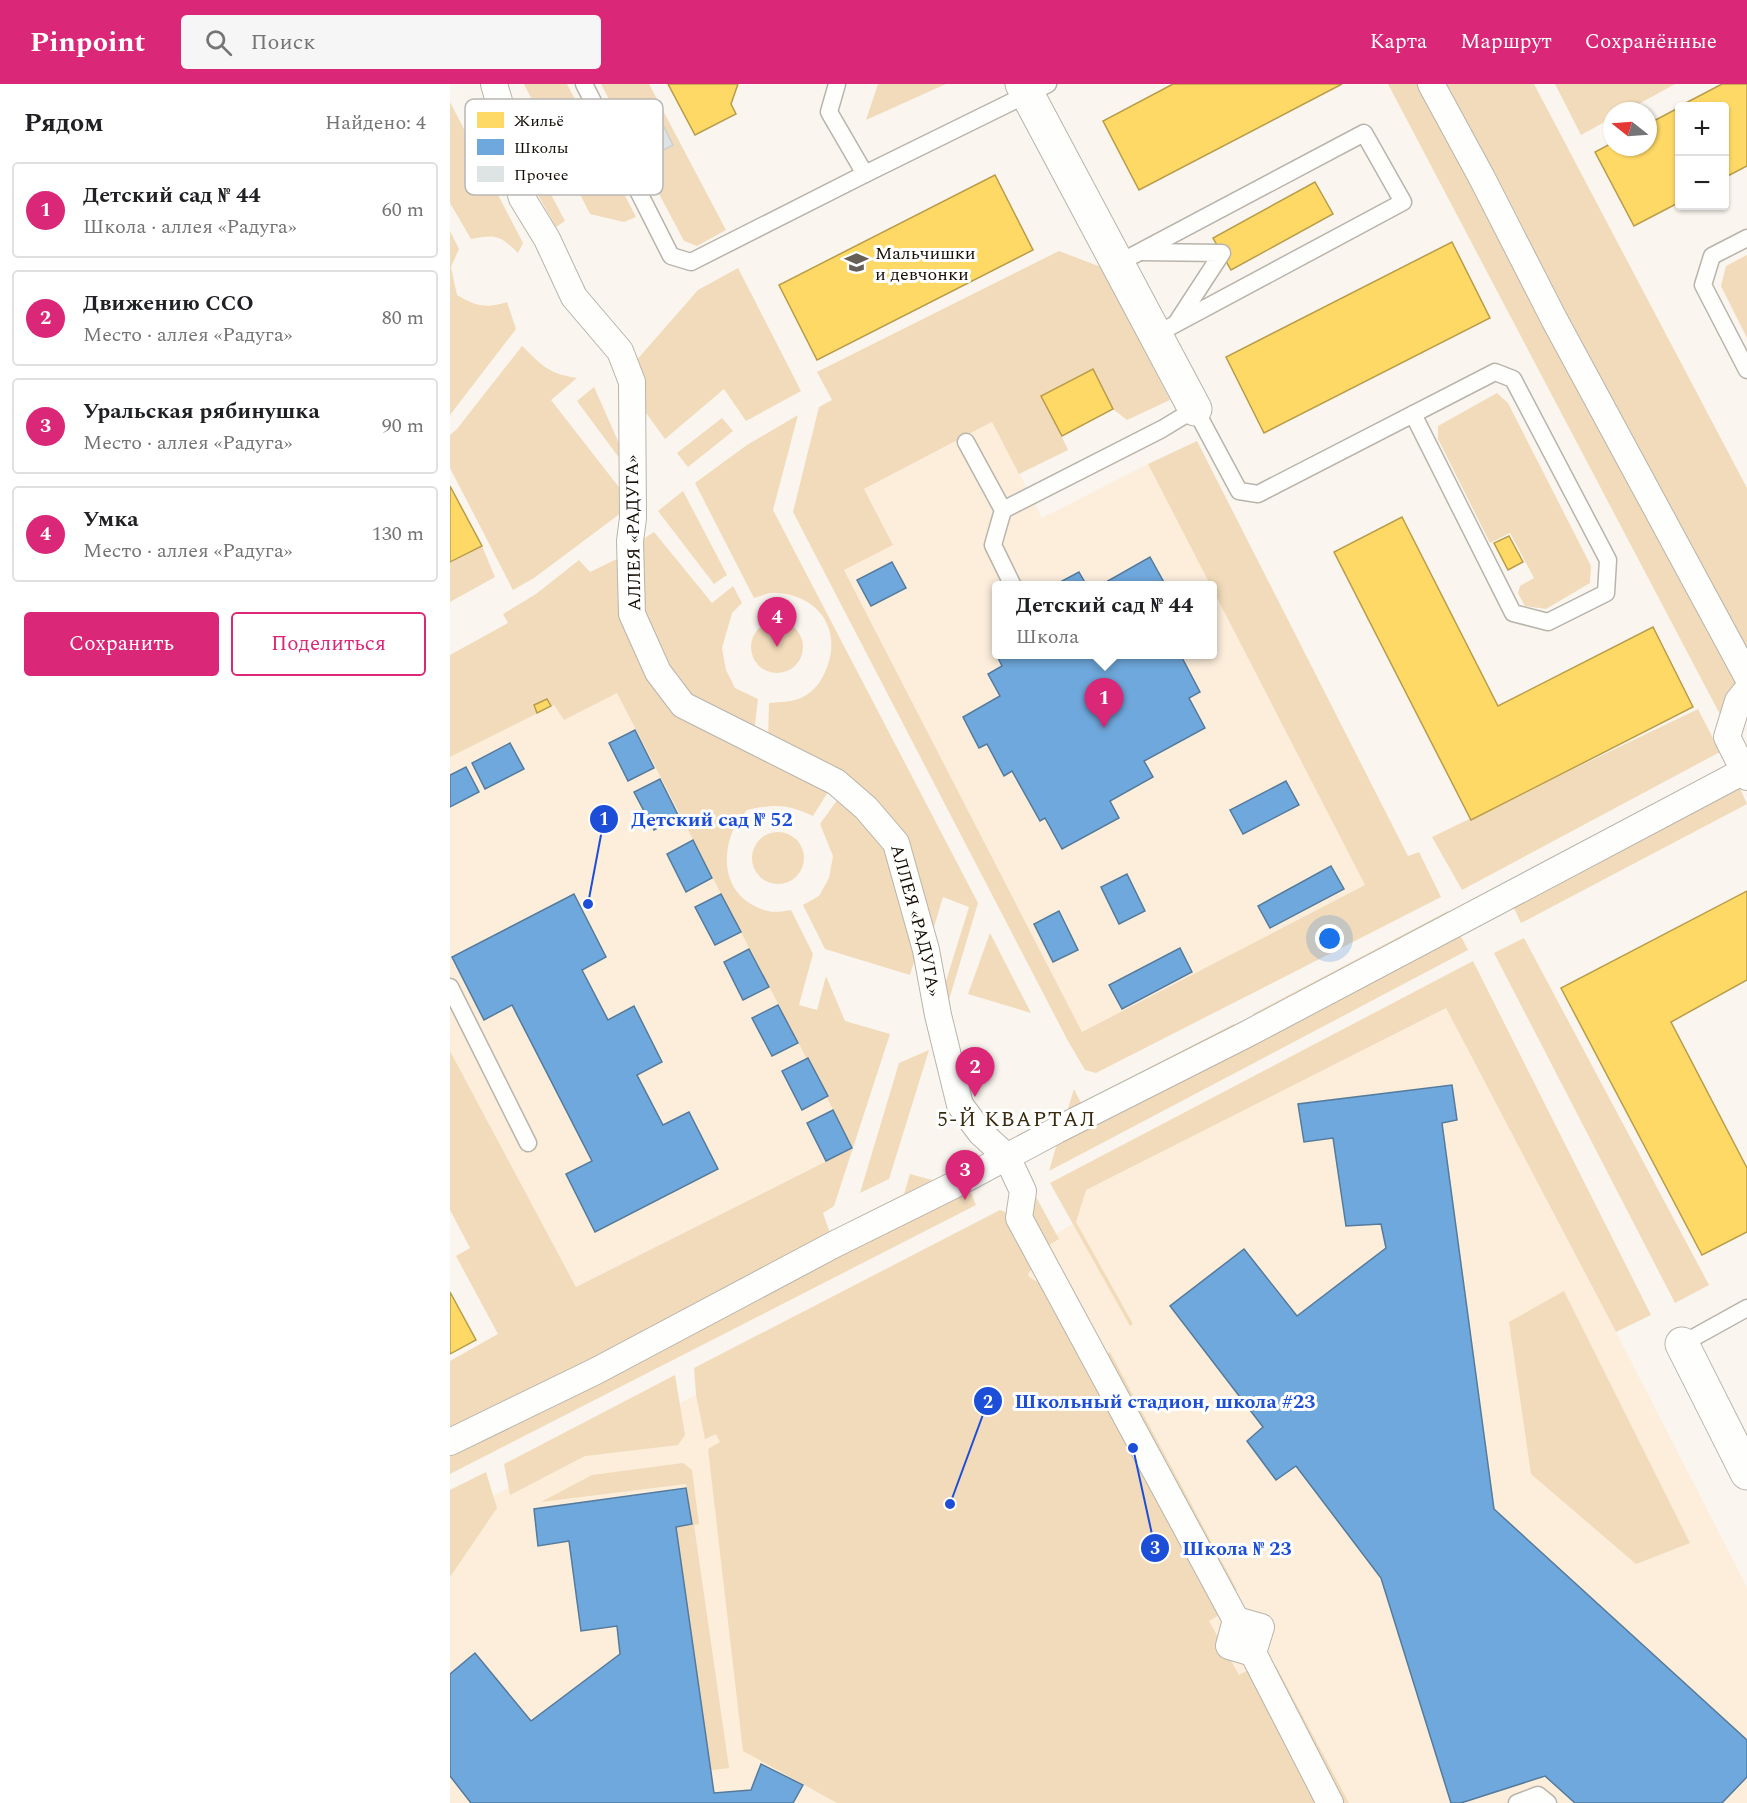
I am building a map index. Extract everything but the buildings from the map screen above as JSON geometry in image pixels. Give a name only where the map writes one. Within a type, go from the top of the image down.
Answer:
[{"type":"street","name":"АЛЛЕЯ «РАДУГА»","points":[[494,84],[498,99]]},
{"type":"street","points":[[1431,84],[1554,319],[1747,676]]},
{"type":"street","points":[[1033,88],[1165,330],[1196,410]]},
{"type":"street","name":"АЛЛЕЯ «РАДУГА»","points":[[521,195],[547,239],[574,297],[620,351],[632,382],[633,518],[630,541],[632,614],[658,672],[683,705],[837,782],[866,808],[896,843],[926,950],[938,1016],[960,1105],[981,1133],[1007,1157]]},
{"type":"street","points":[[450,1442],[586,1376],[835,1244],[1247,1034],[1745,774],[1727,737],[1738,701],[1747,690]]},
{"type":"street","points":[[1007,1157],[1023,1191],[1019,1218],[1236,1620],[1229,1646],[1253,1653],[1330,1803]]},
{"type":"street","points":[[1682,1344],[1747,1473]]},
{"type":"lane","points":[[584,84],[592,99]]},
{"type":"lane","points":[[837,84],[829,112],[865,174]]},
{"type":"lane","points":[[640,195],[671,256],[691,262],[1033,88]]},
{"type":"lane","points":[[1127,258],[1364,133],[1403,202],[1165,330]]},
{"type":"lane","points":[[1747,238],[1712,256],[1703,285],[1747,370]]},
{"type":"lane","points":[[1127,258],[1222,253],[1165,330]]},
{"type":"lane","points":[[1003,510],[1196,410],[1239,491],[1258,495],[1413,414],[1495,372],[1513,379],[1608,560],[1606,593],[1548,622],[1513,613],[1413,414]]},
{"type":"lane","points":[[966,442],[1003,510],[993,545],[1011,581]]},
{"type":"lane","points":[[450,987],[528,1143]]},
{"type":"lane","points":[[1682,1344],[1747,1308]]},
{"type":"lane","points":[[1517,1803],[1538,1795],[1548,1803]]},
{"type":"shaded area","points":[[524,84],[567,84],[575,99],[532,99]]},
{"type":"shaded area","points":[[601,84],[649,84],[657,99],[609,99]]},
{"type":"shaded area","points":[[878,84],[946,84],[866,120]]},
{"type":"shaded area","points":[[1388,84],[1423,84],[1743,686],[1724,722]]},
{"type":"shaded area","points":[[1442,84],[1534,84],[1747,488],[1747,662]]},
{"type":"shaded area","points":[[1555,84],[1675,84],[1642,102],[1603,102],[1603,123],[1581,135]]},
{"type":"shaded area","points":[[450,102],[465,131],[465,195],[498,195],[523,243],[518,253],[497,237],[471,239],[450,203]]},
{"type":"shaded area","points":[[663,111],[726,230],[697,246],[684,241],[660,195],[663,195]]},
{"type":"shaded area","points":[[538,195],[551,195],[565,221],[556,227]]},
{"type":"shaded area","points":[[580,195],[625,195],[636,217],[624,222],[590,214]]},
{"type":"shaded area","points":[[450,231],[459,249],[451,267],[457,295],[481,305],[507,302],[516,329],[450,415]]},
{"type":"shaded area","points":[[1059,251],[1101,267],[1170,400],[1127,420],[1113,409],[1092,369],[1042,395],[1068,450],[1019,474],[992,422],[864,489],[893,545],[844,570],[1082,1032],[1365,885],[1217,598],[1217,581],[1208,581],[1148,464],[1197,441],[1408,856],[1419,852],[1441,897],[1096,1073],[1085,1070],[793,512],[819,407],[832,400],[817,372]]},
{"type":"shaded area","points":[[1747,255],[1747,338],[1721,286],[1726,266]]},
{"type":"shaded area","points":[[738,268],[801,391],[746,421],[724,389],[665,439],[641,406],[634,363],[698,290]]},
{"type":"shaded area","points":[[522,346],[546,368],[577,378],[551,400],[625,495],[621,513],[534,578],[513,590],[450,468],[450,435]]},
{"type":"shaded area","points":[[594,387],[626,459],[623,463],[577,401]]},
{"type":"shaded area","points":[[1497,393],[1508,403],[1591,566],[1590,583],[1546,609],[1525,606],[1518,593],[1520,586],[1534,578],[1510,533],[1490,543],[1438,439],[1438,426]]},
{"type":"shaded area","points":[[798,415],[773,510],[978,903],[945,1013],[941,997],[969,907],[943,897],[933,930],[904,840],[768,740],[769,703],[801,698],[814,689],[823,677],[831,653],[828,627],[823,616],[804,600],[791,595],[774,593],[754,598],[695,483],[747,445]]},
{"type":"shaded area","points":[[722,418],[733,431],[688,467],[677,453]]},
{"type":"shaded area","points":[[993,422],[1042,518],[1148,464],[1209,581],[992,581],[992,659],[1217,659],[1217,598],[1365,885],[1082,1032],[844,570],[893,545],[864,489]]},
{"type":"shaded area","points":[[683,491],[727,575],[714,584],[658,511]]},
{"type":"shaded area","points":[[654,532],[712,603],[733,586],[742,603],[732,613],[722,648],[726,670],[735,688],[758,699],[754,732],[695,698],[670,665],[646,612],[637,543]]},
{"type":"shaded area","points":[[482,546],[495,577],[450,602],[450,563]]},
{"type":"shaded area","points":[[621,557],[644,665],[828,792],[813,816],[780,806],[747,810],[733,830],[729,843],[727,868],[736,890],[754,906],[771,912],[791,910],[813,954],[799,1005],[817,1010],[826,976],[845,1021],[890,1034],[853,1148],[617,693],[564,720],[554,705],[450,757],[450,655],[508,623],[503,614],[536,594],[579,560],[590,572]]},
{"type":"shaded area","points":[[777,621],[791,625],[799,633],[803,647],[799,661],[791,669],[777,673],[763,669],[755,661],[751,647],[755,633],[763,625]]},
{"type":"shaded area","points":[[617,692],[854,1149],[576,1287],[450,1051],[450,757],[554,705],[564,720]]},
{"type":"shaded area","points":[[1698,709],[1720,752],[1462,890],[1432,837]]},
{"type":"shaded area","points":[[1737,782],[1747,804],[1521,923],[1511,902]]},
{"type":"shaded area","points":[[838,799],[885,847],[919,945],[910,975],[825,949],[803,905],[819,896],[829,878],[833,856],[820,824]]},
{"type":"shaded area","points":[[778,832],[792,836],[800,844],[804,858],[800,872],[792,880],[778,884],[764,880],[756,872],[752,858],[756,844],[764,836]]},
{"type":"shaded area","points":[[1448,911],[1451,916],[1255,1019],[1253,1014]]},
{"type":"shaded area","points":[[1457,929],[1468,950],[1049,1171],[1058,1140]]},
{"type":"shaded area","points":[[990,933],[1031,1013],[968,994]]},
{"type":"shaded area","points":[[1524,938],[1709,1285],[1675,1303],[1494,953]]},
{"type":"shaded area","points":[[1473,961],[1651,1315],[1616,1332],[1446,1008],[1086,1190],[1076,1222],[1133,1324],[1130,1326],[1050,1183]]},
{"type":"shaded area","points":[[1446,1008],[1747,1587],[1747,1803],[450,1803],[450,1517],[696,1395],[1019,1256],[1076,1222],[1085,1190]]},
{"type":"shaded area","points":[[1234,1024],[1236,1030],[1065,1118],[1074,1089],[1081,1103]]},
{"type":"shaded area","points":[[929,1050],[889,1179],[860,1193],[899,1063]]},
{"type":"shaded area","points":[[450,1051],[576,1287],[853,1148],[834,1206],[823,1213],[831,1236],[450,1431],[450,1361],[498,1334],[456,1256],[470,1248],[450,1210]]},
{"type":"shaded area","points":[[910,1174],[943,1183],[846,1231],[850,1221],[904,1194]]},
{"type":"shaded area","points":[[969,1188],[976,1205],[450,1474],[450,1448]]},
{"type":"shaded area","points":[[1036,1197],[1059,1239],[1044,1248],[1022,1208],[1034,1209]]},
{"type":"shaded area","points":[[1000,1210],[1005,1212],[1034,1267],[1028,1274],[1029,1277],[1038,1282],[1053,1310],[1066,1318],[1219,1615],[1209,1621],[1239,1675],[1248,1670],[1319,1803],[837,1803],[743,1751],[708,1449],[720,1442],[716,1434],[705,1439],[696,1395],[694,1368]]},
{"type":"shaded area","points":[[1564,1291],[1690,1543],[1636,1564],[1531,1474],[1509,1322]]},
{"type":"shaded area","points":[[1110,1352],[1237,1590],[1230,1594],[1104,1357]]},
{"type":"shaded area","points":[[675,1375],[685,1435],[678,1445],[585,1456],[510,1495],[504,1464]]},
{"type":"shaded area","points":[[683,1463],[692,1470],[699,1524],[694,1525],[729,1768],[706,1771],[671,1522],[690,1515],[686,1484],[541,1502],[592,1475]]},
{"type":"shaded area","points":[[486,1472],[497,1508],[450,1577],[450,1490]]},
{"type":"shaded area","points":[[1276,1666],[1349,1803],[1339,1803],[1269,1670]]},
{"type":"place","name":"Мальчишки и девчонки","points":[[857,263]]},
{"type":"place","name":"Умка","points":[[777,647]]},
{"type":"place","name":"Детский сад № 44","points":[[1104,728]]},
{"type":"place","name":"Детский сад № 52","points":[[588,904]]},
{"type":"place","name":"Движению ССО","points":[[975,1097]]},
{"type":"place","name":"Уральская рябинушка","points":[[965,1200]]},
{"type":"place","name":"Школа № 23","points":[[1133,1448]]},
{"type":"place","name":"Школьный стадион, школа #23","points":[[950,1504]]},
{"type":"district","name":"5-Й КВАРТАЛ","points":[[1017,1119]]}]
